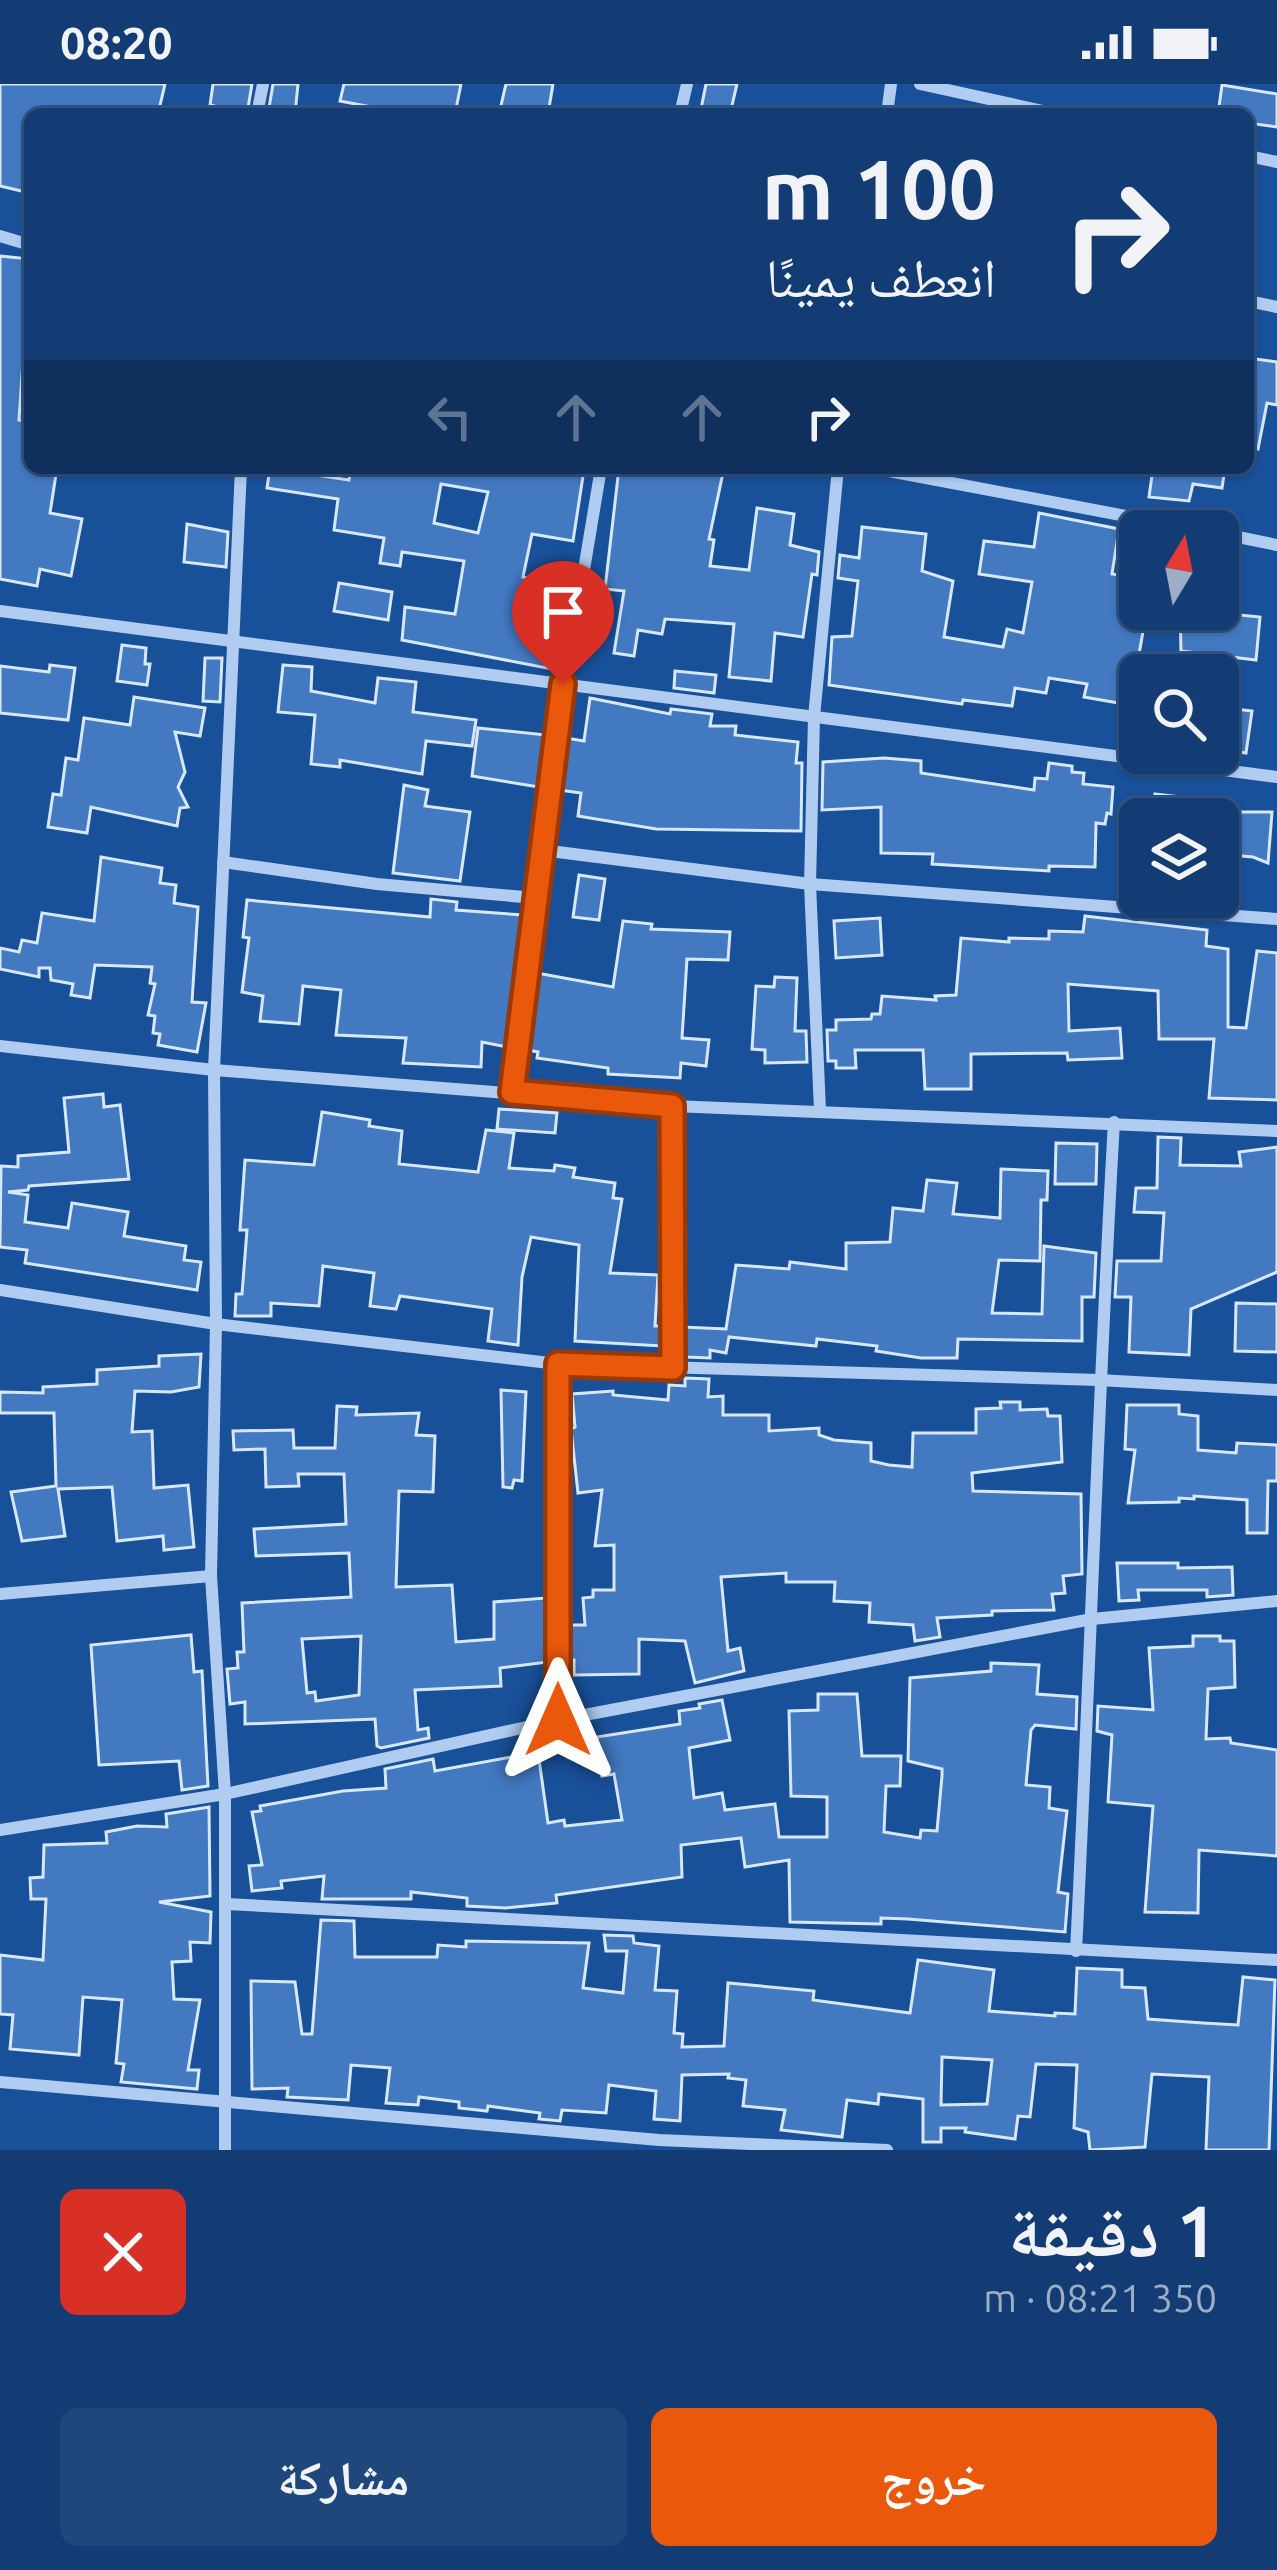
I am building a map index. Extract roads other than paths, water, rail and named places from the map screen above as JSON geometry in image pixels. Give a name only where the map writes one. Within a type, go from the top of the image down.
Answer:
[{"type":"street","points":[[920,84],[1030,108]]},
{"type":"street","points":[[225,2150],[225,1794],[211,1576],[214,1070],[242,474]]},
{"type":"street","points":[[512,1092],[563,684],[600,474]]},
{"type":"street","points":[[820,1110],[810,884],[814,717],[837,474]]},
{"type":"street","points":[[905,474],[1119,515]]},
{"type":"street","points":[[1239,537],[1277,545]]},
{"type":"street","points":[[0,611],[1277,777]]},
{"type":"street","points":[[542,850],[810,884],[1277,919]]},
{"type":"street","points":[[224,862],[377,884],[535,898]]},
{"type":"street","points":[[0,1046],[214,1070],[672,1106],[1277,1132]]},
{"type":"street","points":[[672,1106],[673,1368]]},
{"type":"street","points":[[1076,1951],[1114,1122]]},
{"type":"street","points":[[0,1290],[216,1324],[558,1364],[1277,1390]]},
{"type":"street","points":[[558,1364],[558,1720]]},
{"type":"street","points":[[0,1594],[211,1576]]},
{"type":"street","points":[[0,1830],[225,1794],[558,1720],[1092,1619],[1277,1601]]},
{"type":"street","points":[[226,1904],[1277,1960]]},
{"type":"street","points":[[0,2082],[659,2145],[887,2150]]}]
